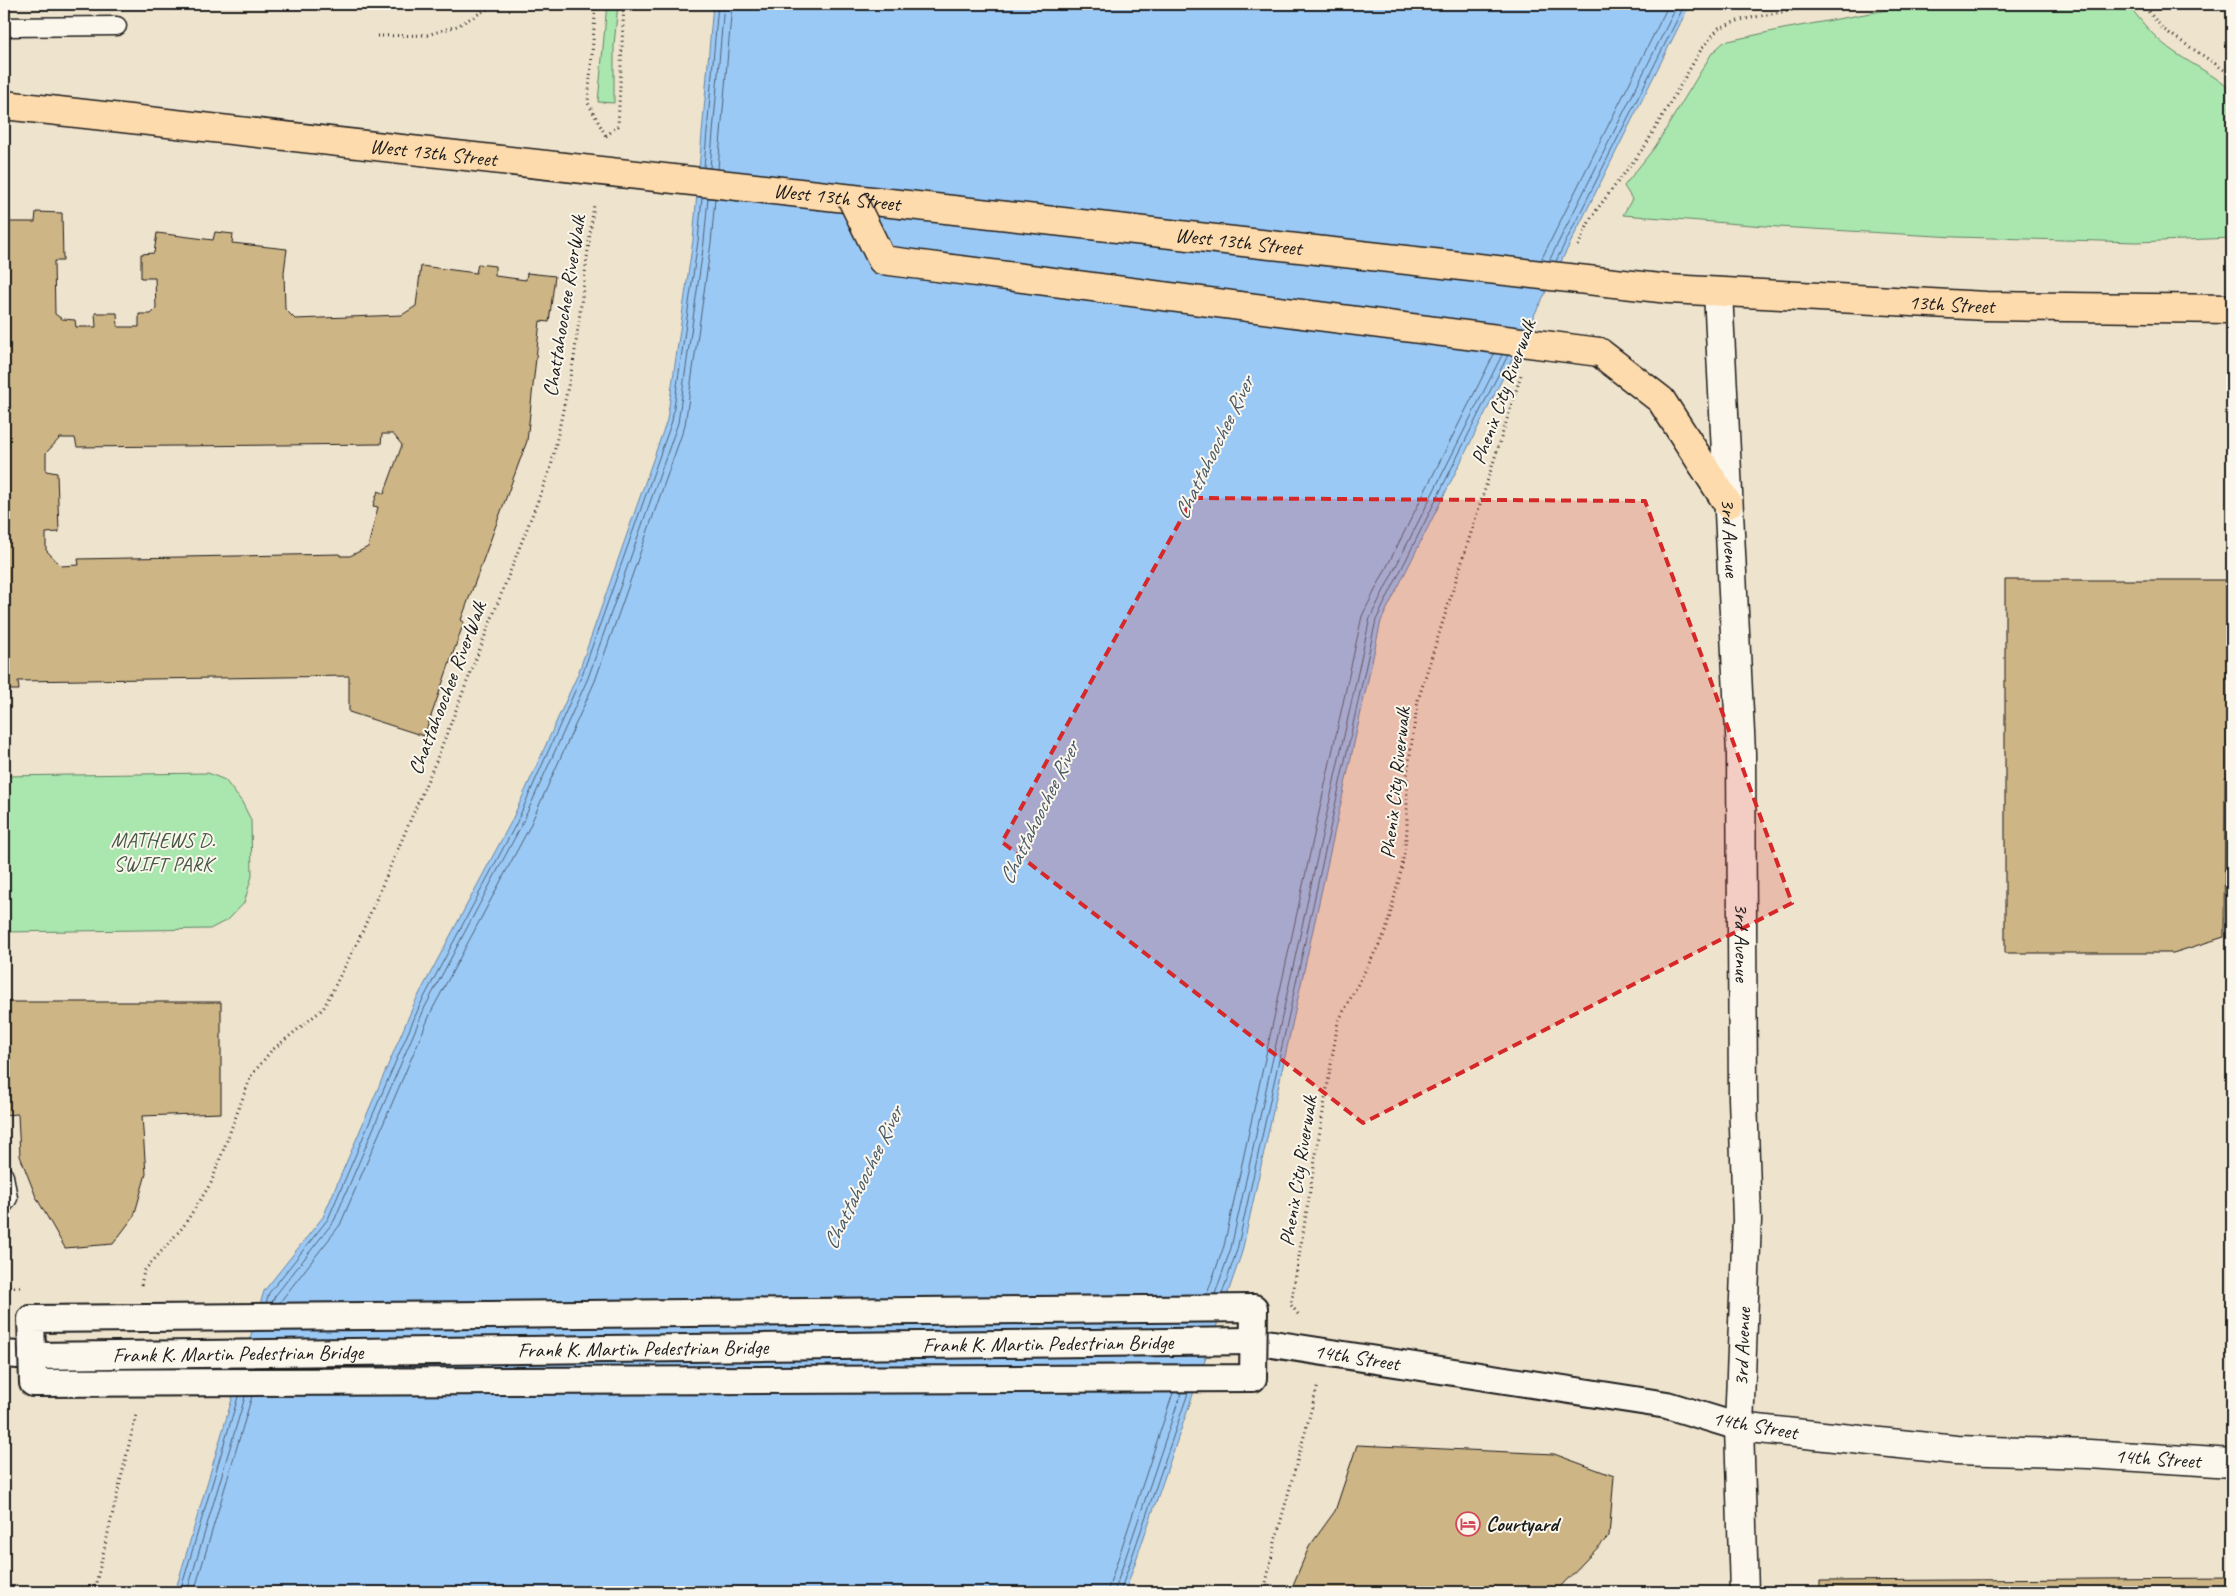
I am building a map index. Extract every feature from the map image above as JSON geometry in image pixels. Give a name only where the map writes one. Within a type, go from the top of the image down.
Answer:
[{"type":"main road","name":"West 13th Street","points":[[4,105],[1669,289]]},
{"type":"main road","points":[[852,199],[882,260],[1599,352],[1661,400],[1728,504]]},
{"type":"main road","name":"13th Street","points":[[1669,289],[1986,306],[2232,309]]},
{"type":"street","name":"3rd Avenue","points":[[1718,292],[1741,753],[1743,1097],[1747,1220],[1739,1427],[1744,1592]]},
{"type":"street","points":[[1254,1308],[1253,1378],[33,1383],[31,1319],[138,1318],[1254,1308]]},
{"type":"street","name":"14th Street","points":[[1253,1341],[1667,1405],[1739,1427],[1956,1450],[2089,1454],[2232,1463]]},
{"type":"street","name":"Frank K. Martin Pedestrian Bridge","points":[[4,1354],[32,1356],[1253,1341]]},
{"type":"lane","points":[[4,27],[117,26]]},
{"type":"lane","points":[[4,1176],[8,1198],[4,1204]]},
{"type":"path","points":[[377,36],[427,35],[457,26],[493,4]]},
{"type":"path","points":[[596,4],[588,103],[606,136]]},
{"type":"path","points":[[604,146],[606,136],[618,126],[624,4]]},
{"type":"path","points":[[1576,251],[1592,216],[1645,146],[1702,48],[1719,28],[1740,20],[1823,4]]},
{"type":"path","points":[[2142,4],[2163,29],[2232,75]]},
{"type":"path","name":"Chattahoochee RiverWalk","points":[[138,1318],[138,1300],[144,1271],[184,1227],[211,1183],[252,1076],[270,1051],[323,1009],[359,939],[436,761],[551,467],[574,358],[594,203]]},
{"type":"path","name":"Phenix City Riverwalk","points":[[1326,1353],[1291,1305],[1338,1022],[1386,931],[1402,867],[1407,831],[1408,775],[1418,700],[1521,374]]},
{"type":"path","points":[[1264,1592],[1275,1542],[1326,1353]]},
{"type":"path","points":[[94,1592],[138,1407]]},
{"type":"highlighted area","points":[[1193,498],[1645,501],[1792,903],[1363,1123],[1002,842]]},
{"type":"green space","points":[[607,4],[618,4],[614,45],[614,103],[598,102]]},
{"type":"green space","points":[[1919,4],[2128,4],[2144,25],[2163,43],[2232,91],[2232,238],[2137,242],[1955,237],[1778,227],[1623,215],[1632,199],[1624,186],[1655,147],[1712,53],[1724,42]]},
{"type":"green space","name":"MATHEWS D. SWIFT PARK","points":[[208,773],[225,780],[242,802],[251,820],[252,876],[244,903],[229,919],[210,929],[4,932],[4,776]]},
{"type":"water","name":"Chattahoochee River","points":[[713,4],[1690,4],[1381,621],[1242,1252],[1125,1592],[175,1592],[264,1291],[323,1217],[415,1002],[511,822],[578,674],[667,420],[693,240]]},
{"type":"building","points":[[36,212],[62,213],[63,261],[54,261],[55,314],[62,319],[75,320],[76,327],[96,327],[95,313],[117,313],[118,327],[139,327],[139,314],[151,314],[156,309],[155,278],[141,278],[141,254],[154,253],[157,233],[213,240],[215,232],[233,234],[232,243],[287,249],[284,272],[285,309],[295,319],[402,315],[416,306],[421,266],[476,273],[478,264],[495,266],[495,276],[526,280],[527,273],[555,276],[549,322],[540,321],[527,441],[461,620],[464,622],[424,736],[349,712],[349,676],[18,681],[19,690],[9,690],[9,696],[4,696],[4,222],[35,222]],"holes":[[[382,434],[393,434],[402,445],[384,494],[378,491],[373,506],[378,507],[368,547],[350,556],[340,556],[340,554],[78,559],[79,565],[61,566],[46,550],[46,533],[59,532],[57,473],[46,471],[46,453],[60,438],[75,438],[77,447],[381,444]]]},
{"type":"building","points":[[2005,580],[2232,580],[2232,777],[2225,777],[2224,937],[2173,953],[2005,953]]},
{"type":"building","points":[[4,1002],[221,1002],[221,1113],[142,1116],[146,1174],[134,1216],[113,1244],[65,1248],[36,1197],[20,1156],[18,1114],[4,1115]]},
{"type":"building","name":"Courtyard","points":[[1357,1445],[1554,1454],[1614,1476],[1609,1536],[1555,1592],[1290,1592],[1309,1547],[1335,1511]]},
{"type":"building","points":[[2232,1578],[2232,1592],[1820,1592],[1820,1581]]},
{"type":"place","name":"Courtyard","points":[[1468,1524]]}]
